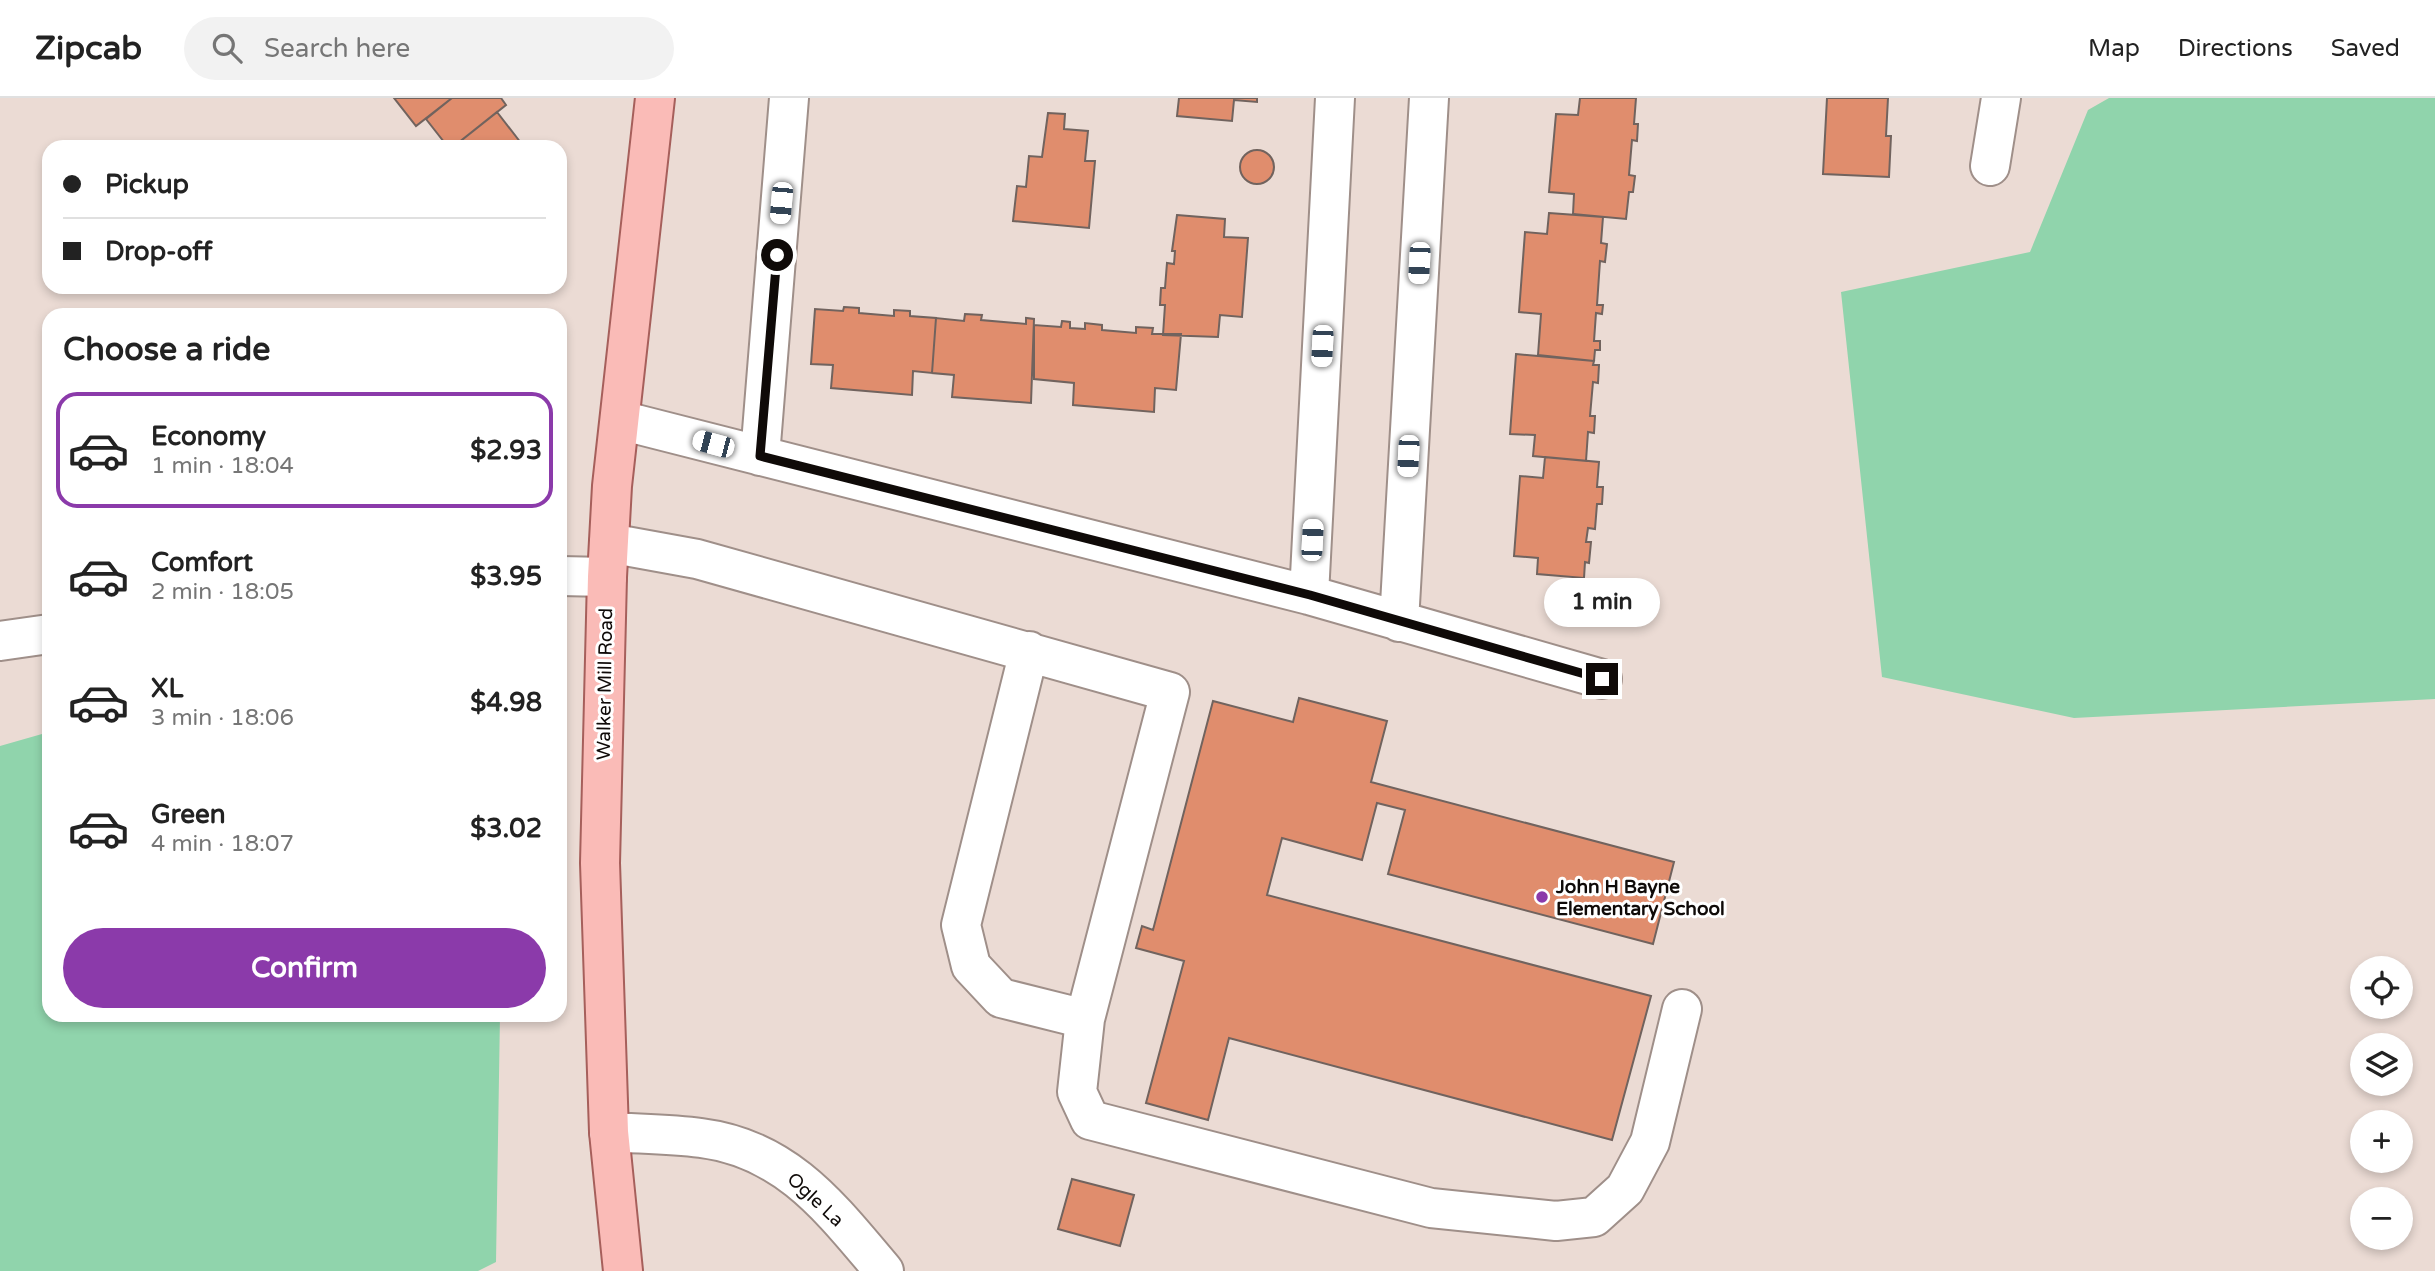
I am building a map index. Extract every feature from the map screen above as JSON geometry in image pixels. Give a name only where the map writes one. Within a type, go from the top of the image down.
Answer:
[{"type":"main road","name":"Walker Mill Road","points":[[623,1271],[610,1132],[600,863],[608,560],[649,99]]},
{"type":"street","points":[[760,456],[789,98]]},
{"type":"street","points":[[1310,595],[1335,98]]},
{"type":"street","points":[[1399,622],[1429,98]]},
{"type":"street","points":[[1990,166],[2001,98]]},
{"type":"street","points":[[620,420],[1310,595],[1602,679]]},
{"type":"street","points":[[567,574],[608,560],[697,559],[1170,692],[1085,1020],[1077,1092],[1090,1120],[1431,1208],[1556,1221],[1594,1217],[1625,1189],[1650,1142],[1682,1009]]},
{"type":"street","points":[[0,641],[42,635]]},
{"type":"street","points":[[1029,651],[961,925],[971,966],[1001,998],[1085,1020]]},
{"type":"street","name":"Ogle La","points":[[610,1132],[702,1138],[762,1155],[795,1175],[826,1204],[884,1271]]},
{"type":"green space","points":[[2109,98],[2435,98],[2435,699],[2074,718],[1882,677],[1841,292],[2030,252],[2088,110]]},
{"type":"green space","points":[[42,734],[42,1022],[500,1022],[496,1262],[478,1271],[0,1271],[0,746]]},
{"type":"building","points":[[394,98],[452,98],[416,126]]},
{"type":"building","points":[[452,98],[501,98],[506,105],[462,140],[442,140],[426,119]]},
{"type":"building","points":[[1179,98],[1257,98],[1257,102],[1234,100],[1232,121],[1177,116]]},
{"type":"building","points":[[1580,98],[1636,98],[1634,124],[1638,124],[1637,141],[1632,140],[1629,175],[1635,176],[1633,192],[1629,192],[1626,219],[1573,214],[1574,194],[1549,192],[1556,114],[1578,115]]},
{"type":"building","points":[[1827,98],[1888,98],[1886,136],[1891,136],[1889,177],[1823,174]]},
{"type":"building","points":[[497,112],[519,140],[462,140]]},
{"type":"building","points":[[1048,113],[1065,114],[1064,129],[1088,131],[1085,161],[1095,161],[1089,228],[1013,221],[1017,186],[1026,187],[1029,156],[1042,157]]},
{"type":"building","points":[[1257,150],[1269,155],[1274,167],[1269,179],[1257,184],[1245,179],[1240,167],[1245,155]]},
{"type":"building","points":[[1549,213],[1603,217],[1601,243],[1607,244],[1605,262],[1600,261],[1597,305],[1603,305],[1602,314],[1596,313],[1594,341],[1600,341],[1600,350],[1595,350],[1594,361],[1538,355],[1541,314],[1519,312],[1525,232],[1547,234]]},
{"type":"building","points":[[1177,215],[1225,219],[1224,237],[1248,238],[1242,317],[1220,315],[1218,337],[1163,335],[1165,305],[1160,305],[1161,288],[1165,288],[1167,263],[1174,264],[1175,251],[1172,251]]},
{"type":"building","points":[[844,307],[859,308],[859,313],[894,316],[894,310],[910,311],[910,316],[936,318],[932,373],[913,371],[912,395],[831,388],[833,365],[811,364],[815,309],[843,311]]},
{"type":"building","points":[[965,314],[982,315],[981,320],[1026,324],[1026,318],[1034,319],[1031,403],[952,397],[954,375],[932,373],[936,318],[964,321]]},
{"type":"building","points":[[1062,321],[1070,322],[1070,328],[1085,329],[1085,323],[1102,325],[1102,330],[1136,333],[1136,327],[1153,328],[1152,334],[1181,334],[1176,390],[1155,388],[1154,412],[1073,405],[1074,383],[1034,379],[1034,325],[1061,327]]},
{"type":"building","points":[[1516,354],[1594,361],[1593,365],[1599,365],[1598,383],[1593,382],[1590,416],[1595,416],[1594,433],[1588,432],[1586,461],[1533,456],[1535,435],[1510,434]]},
{"type":"building","points":[[1545,457],[1599,462],[1597,487],[1603,487],[1602,504],[1597,504],[1595,529],[1588,528],[1586,542],[1591,542],[1584,578],[1537,574],[1538,558],[1514,556],[1520,476],[1543,478]]},
{"type":"building","points":[[1299,698],[1387,721],[1371,782],[1674,862],[1653,944],[1388,874],[1405,810],[1377,803],[1362,860],[1282,838],[1267,895],[1651,996],[1612,1140],[1229,1038],[1208,1120],[1146,1103],[1184,961],[1136,948],[1142,926],[1153,930],[1213,701],[1293,722]]},
{"type":"building","points":[[1072,1179],[1134,1195],[1120,1246],[1058,1229]]},
{"type":"place","name":"John H Bayne Elementary School","points":[[1542,897]]},
{"type":"route","points":[[777,255],[760,456],[1310,595],[1602,679]]}]
